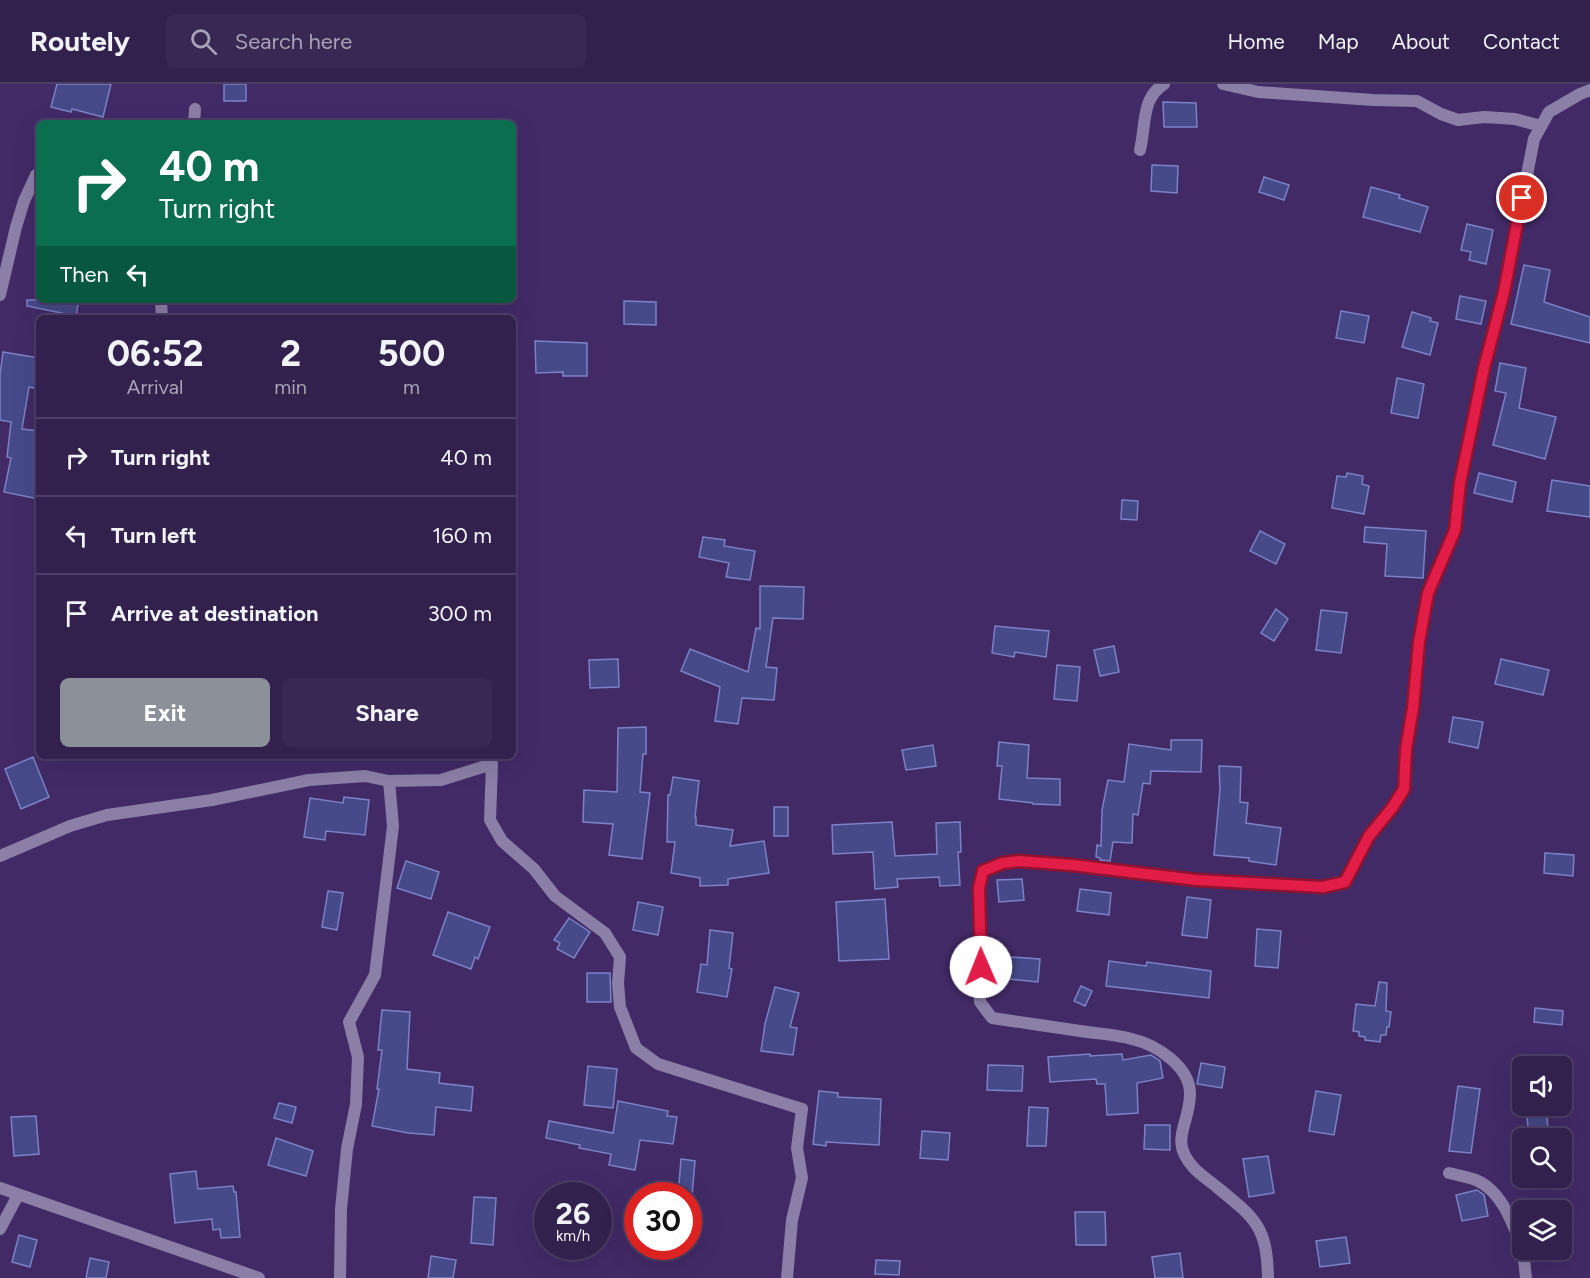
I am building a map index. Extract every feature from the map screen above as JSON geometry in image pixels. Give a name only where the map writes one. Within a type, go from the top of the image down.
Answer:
[{"type":"street","points":[[1140,150],[1147,104],[1154,90],[1164,84]]},
{"type":"street","points":[[1223,84],[1258,92],[1416,101],[1458,120],[1484,117],[1515,119],[1541,126]]},
{"type":"street","points":[[1268,1278],[1268,1258],[1261,1230],[1246,1210],[1194,1169],[1182,1152],[1180,1140],[1190,1111],[1190,1087],[1183,1071],[1162,1052],[1133,1039],[992,1018],[980,1002],[979,888],[983,871],[1003,863],[1019,861],[1196,880],[1323,887],[1345,882],[1369,836],[1404,789],[1406,749],[1413,708],[1419,642],[1428,593],[1455,530],[1460,483],[1470,432],[1504,292],[1534,139],[1549,112],[1580,93],[1590,90]]},
{"type":"street","points":[[194,120],[195,109]]},
{"type":"street","points":[[0,295],[24,201],[36,175]]},
{"type":"street","points":[[0,856],[70,826],[107,815],[212,800],[309,780],[365,776],[389,781],[441,780],[492,764],[490,820],[502,842],[534,869],[555,896],[605,933],[620,957],[618,983],[620,1007],[636,1048],[658,1064],[802,1108],[797,1148],[802,1178],[792,1220],[788,1278]]},
{"type":"street","points":[[340,1278],[340,1209],[347,1149],[356,1104],[358,1057],[349,1022],[375,975],[393,826],[389,781]]},
{"type":"street","points":[[1449,1173],[1478,1181],[1498,1197],[1512,1219]]},
{"type":"street","points":[[0,1188],[259,1278]]},
{"type":"street","points":[[0,1229],[18,1195]]},
{"type":"street","points":[[1524,1260],[1526,1278]]},
{"type":"building","points":[[57,84],[111,84],[103,117],[72,109],[71,112],[51,107]]},
{"type":"building","points":[[224,84],[246,84],[246,101],[224,101]]},
{"type":"building","points":[[1163,102],[1196,103],[1197,127],[1164,127]]},
{"type":"building","points":[[1152,165],[1178,166],[1177,193],[1151,191]]},
{"type":"building","points":[[1264,177],[1289,185],[1284,200],[1259,192]]},
{"type":"building","points":[[1371,187],[1400,195],[1399,198],[1428,207],[1420,232],[1363,217]]},
{"type":"building","points":[[1467,224],[1493,230],[1486,264],[1469,260],[1471,252],[1461,250]]},
{"type":"building","points":[[1524,265],[1550,270],[1544,302],[1590,317],[1590,343],[1511,324]]},
{"type":"building","points":[[1460,296],[1486,301],[1481,324],[1456,319]]},
{"type":"building","points":[[27,300],[36,300],[36,303],[78,303],[76,315],[27,306]]},
{"type":"building","points":[[624,301],[656,302],[656,325],[624,324]]},
{"type":"building","points":[[1341,311],[1369,316],[1364,343],[1336,338]]},
{"type":"building","points":[[1412,312],[1431,318],[1430,321],[1438,323],[1430,355],[1402,347]]},
{"type":"building","points":[[535,341],[587,343],[587,376],[563,376],[563,372],[536,373]]},
{"type":"building","points":[[3,352],[36,358],[36,388],[29,387],[22,429],[36,431],[36,498],[4,492],[11,458],[7,457],[11,422],[0,420],[0,375]]},
{"type":"building","points":[[1500,363],[1526,368],[1519,408],[1556,417],[1545,459],[1493,445],[1506,393],[1495,391]]},
{"type":"building","points":[[1397,378],[1424,384],[1418,418],[1391,413]]},
{"type":"building","points":[[1347,473],[1363,476],[1362,484],[1369,486],[1364,514],[1332,508],[1337,476],[1346,477]]},
{"type":"building","points":[[1479,473],[1516,482],[1512,502],[1474,493]]},
{"type":"building","points":[[1552,480],[1590,486],[1590,517],[1547,511]]},
{"type":"building","points":[[1122,500],[1138,501],[1137,520],[1121,519]]},
{"type":"building","points":[[1365,527],[1426,531],[1423,578],[1385,576],[1387,544],[1364,542]]},
{"type":"building","points":[[1260,531],[1285,544],[1276,564],[1250,551]]},
{"type":"building","points":[[703,537],[725,540],[724,546],[755,551],[750,580],[726,577],[729,563],[699,557]]},
{"type":"building","points":[[760,586],[804,587],[803,619],[773,618],[766,667],[777,668],[774,700],[742,698],[738,724],[715,721],[720,687],[681,671],[690,649],[748,672],[756,628],[760,629]]},
{"type":"building","points":[[1276,609],[1288,619],[1274,641],[1261,633]]},
{"type":"building","points":[[1321,610],[1347,613],[1341,653],[1316,650]]},
{"type":"building","points":[[995,626],[1049,631],[1046,657],[1015,652],[1014,657],[992,653]]},
{"type":"building","points":[[1114,646],[1119,672],[1100,676],[1094,650]]},
{"type":"building","points":[[618,659],[619,687],[590,688],[589,660]]},
{"type":"building","points":[[1501,659],[1549,670],[1543,695],[1495,684]]},
{"type":"building","points":[[1057,665],[1080,667],[1077,701],[1054,699]]},
{"type":"building","points":[[1453,717],[1483,722],[1478,748],[1449,742]]},
{"type":"building","points":[[646,727],[646,754],[643,754],[640,792],[650,793],[642,859],[609,855],[613,824],[583,822],[584,790],[617,792],[618,728]]},
{"type":"building","points":[[1171,740],[1202,740],[1201,772],[1151,771],[1150,784],[1143,783],[1138,815],[1133,814],[1132,843],[1113,842],[1110,861],[1100,860],[1096,857],[1097,845],[1101,846],[1102,810],[1108,780],[1124,782],[1129,744],[1171,750]]},
{"type":"building","points":[[999,742],[1029,745],[1027,778],[1060,779],[1060,805],[999,799],[1002,766],[997,766]]},
{"type":"building","points":[[933,745],[936,766],[906,770],[902,750]]},
{"type":"building","points":[[33,757],[49,797],[21,809],[5,769]]},
{"type":"building","points":[[1219,766],[1241,767],[1240,802],[1248,803],[1246,823],[1281,828],[1276,865],[1249,861],[1249,858],[1214,855],[1220,789]]},
{"type":"building","points":[[673,777],[699,781],[696,825],[733,830],[730,846],[764,841],[769,873],[728,879],[728,885],[700,886],[700,878],[671,873],[675,842],[667,842],[668,795],[670,795]]},
{"type":"building","points":[[344,797],[369,800],[365,835],[326,831],[325,840],[304,837],[310,798],[343,803]]},
{"type":"building","points":[[774,807],[788,807],[788,836],[774,836]]},
{"type":"building","points":[[892,822],[895,856],[937,854],[936,823],[960,822],[961,852],[958,852],[960,885],[940,886],[939,877],[897,879],[898,887],[875,889],[873,852],[833,854],[832,825]]},
{"type":"building","points":[[1545,853],[1574,855],[1573,876],[1544,873]]},
{"type":"building","points":[[406,861],[439,872],[431,899],[397,888]]},
{"type":"building","points":[[1022,879],[1024,900],[999,902],[997,880]]},
{"type":"building","points":[[1080,889],[1111,893],[1109,915],[1077,911]]},
{"type":"building","points":[[328,891],[343,893],[337,930],[322,927]]},
{"type":"building","points":[[1187,897],[1211,900],[1207,938],[1182,935]]},
{"type":"building","points":[[885,899],[889,959],[839,961],[836,902]]},
{"type":"building","points":[[638,902],[663,907],[658,935],[633,930]]},
{"type":"building","points":[[448,912],[490,927],[478,959],[475,957],[471,969],[433,955]]},
{"type":"building","points":[[569,918],[590,932],[574,958],[557,949],[560,943],[554,940]]},
{"type":"building","points":[[1257,929],[1281,931],[1278,968],[1255,966]]},
{"type":"building","points":[[710,930],[733,933],[729,968],[732,969],[727,997],[697,992],[701,964],[707,965]]},
{"type":"building","points":[[1011,957],[1040,959],[1038,982],[1009,979]]},
{"type":"building","points":[[1109,961],[1146,966],[1147,962],[1211,971],[1209,998],[1106,986]]},
{"type":"building","points":[[587,973],[610,973],[611,1002],[587,1002]]},
{"type":"building","points":[[1379,982],[1387,983],[1386,1011],[1391,1012],[1389,1027],[1387,1027],[1386,1035],[1381,1035],[1380,1042],[1365,1040],[1365,1037],[1359,1036],[1359,1032],[1353,1031],[1356,1004],[1375,1006]]},
{"type":"building","points":[[1081,986],[1092,991],[1085,1006],[1074,1001]]},
{"type":"building","points":[[775,987],[799,993],[790,1027],[797,1028],[793,1055],[761,1051],[765,1024]]},
{"type":"building","points":[[1535,1008],[1563,1011],[1562,1025],[1534,1022]]},
{"type":"building","points":[[382,1010],[410,1012],[407,1069],[440,1073],[439,1083],[473,1087],[471,1111],[436,1107],[434,1135],[372,1126],[379,1089],[377,1089],[382,1050],[378,1050]]},
{"type":"building","points":[[1090,1054],[1090,1056],[1122,1054],[1123,1060],[1151,1055],[1160,1061],[1163,1078],[1137,1083],[1138,1113],[1107,1115],[1105,1084],[1097,1084],[1096,1079],[1050,1082],[1048,1057]]},
{"type":"building","points":[[1201,1063],[1225,1067],[1222,1088],[1197,1084]]},
{"type":"building","points":[[988,1065],[1023,1066],[1022,1091],[987,1090]]},
{"type":"building","points":[[588,1066],[617,1069],[613,1108],[584,1105]]},
{"type":"building","points":[[1458,1086],[1480,1089],[1471,1153],[1449,1151]]},
{"type":"building","points":[[819,1091],[838,1093],[838,1097],[881,1099],[879,1145],[826,1142],[826,1146],[813,1144]]},
{"type":"building","points":[[1316,1091],[1341,1095],[1334,1135],[1309,1131]]},
{"type":"building","points":[[618,1101],[668,1111],[667,1116],[677,1117],[673,1144],[640,1140],[635,1170],[609,1165],[611,1154],[579,1148],[580,1145],[546,1138],[549,1121],[613,1133]]},
{"type":"building","points":[[279,1103],[296,1107],[292,1123],[274,1118]]},
{"type":"building","points":[[1029,1107],[1048,1108],[1046,1146],[1027,1146]]},
{"type":"building","points":[[36,1116],[39,1154],[14,1156],[11,1117]]},
{"type":"building","points":[[1527,1116],[1547,1116],[1548,1128],[1528,1128]]},
{"type":"building","points":[[1145,1125],[1170,1125],[1170,1150],[1144,1149]]},
{"type":"building","points":[[922,1131],[950,1133],[948,1160],[920,1158]]},
{"type":"building","points":[[276,1138],[313,1151],[306,1176],[268,1165]]},
{"type":"building","points":[[1268,1156],[1274,1193],[1249,1197],[1243,1159]]},
{"type":"building","points":[[681,1159],[695,1161],[693,1182],[679,1182]]},
{"type":"building","points":[[196,1171],[198,1189],[233,1186],[236,1192],[240,1237],[221,1238],[220,1229],[213,1230],[212,1219],[175,1223],[170,1174]]},
{"type":"building","points":[[1477,1190],[1484,1195],[1488,1216],[1462,1221],[1456,1195]]},
{"type":"building","points":[[474,1197],[496,1198],[493,1245],[471,1243]]},
{"type":"building","points":[[1075,1212],[1105,1212],[1106,1245],[1076,1245]]},
{"type":"building","points":[[19,1235],[37,1240],[30,1267],[12,1262]]},
{"type":"building","points":[[1346,1237],[1350,1263],[1320,1267],[1316,1241]]},
{"type":"building","points":[[1180,1253],[1183,1278],[1155,1278],[1152,1257]]},
{"type":"building","points":[[431,1256],[456,1260],[453,1278],[428,1278]]},
{"type":"building","points":[[90,1258],[109,1262],[106,1278],[86,1278]]},
{"type":"building","points":[[876,1260],[900,1261],[899,1275],[875,1274]]},
{"type":"route","points":[[981,967],[979,888],[983,871],[1003,863],[1019,861],[1072,865],[1196,880],[1323,887],[1345,882],[1369,836],[1404,789],[1406,749],[1413,708],[1419,642],[1428,593],[1455,530],[1460,483],[1484,368],[1504,292],[1522,198]]}]
